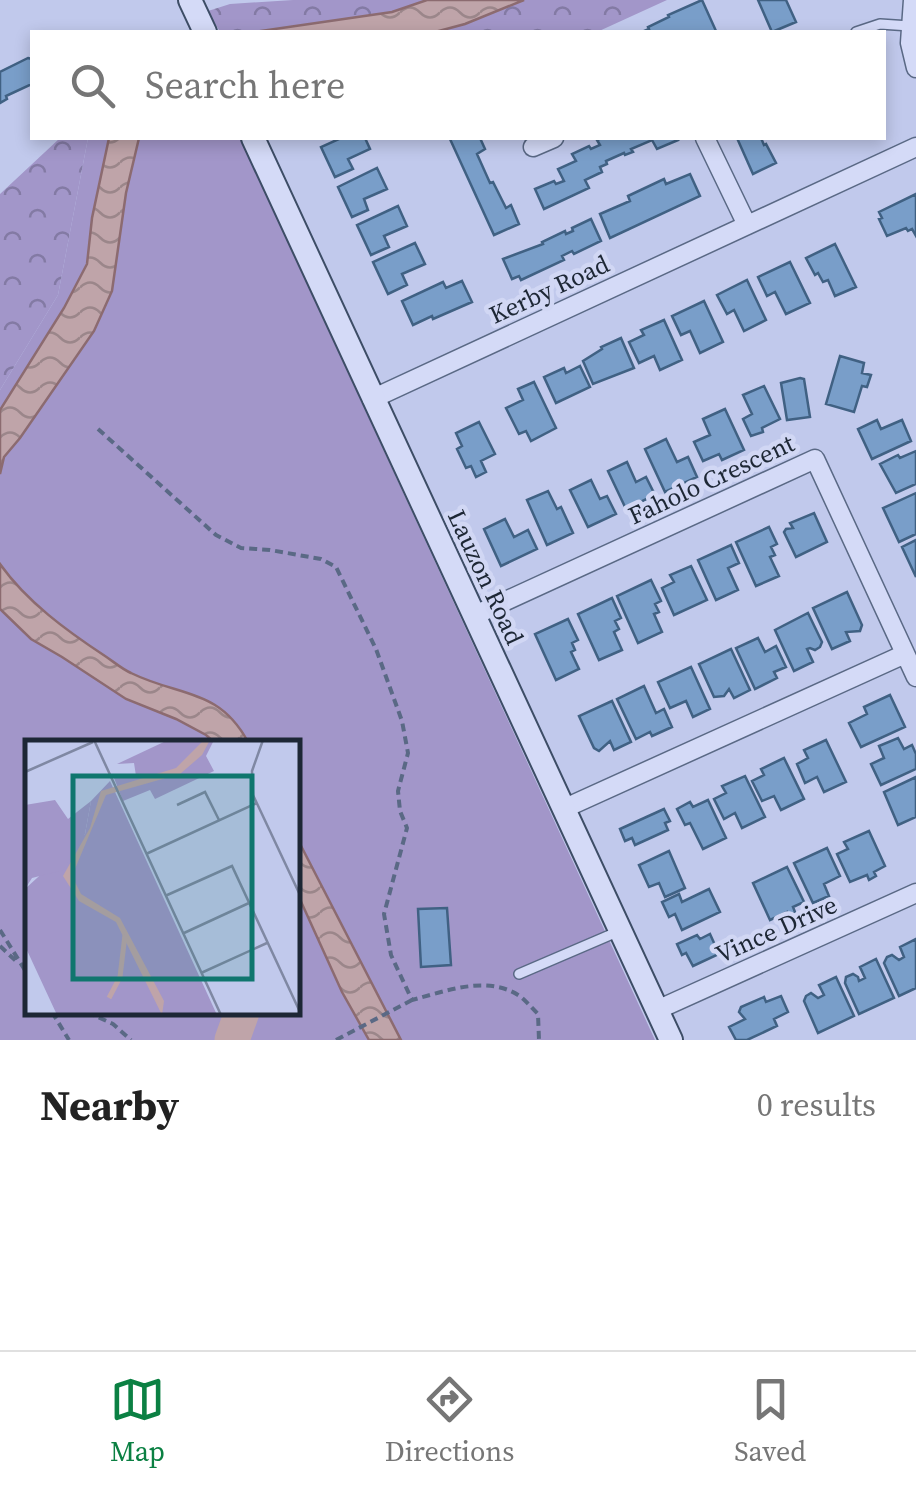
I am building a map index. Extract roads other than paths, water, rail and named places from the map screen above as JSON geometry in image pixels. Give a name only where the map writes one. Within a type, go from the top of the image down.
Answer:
[{"type":"street","points":[[190,0],[203,30]]},
{"type":"street","points":[[913,0],[910,43],[916,68]]},
{"type":"street","name":"Lauzon Road","points":[[253,140],[670,1040]]},
{"type":"street","points":[[532,147],[549,140]]},
{"type":"street","points":[[707,140],[747,226]]},
{"type":"street","name":"Kerby Road","points":[[372,398],[916,147]]},
{"type":"street","name":"Faholo Crescent","points":[[473,616],[815,459],[905,654]]},
{"type":"street","points":[[563,808],[905,654],[916,677]]},
{"type":"street","name":"Vince Drive","points":[[657,1010],[916,893]]},
{"type":"lane","points":[[862,30],[880,24],[910,26]]},
{"type":"lane","points":[[518,974],[620,930]]},
{"type":"water","points":[[427,0],[524,0],[442,30],[268,30],[392,12]]},
{"type":"water","points":[[109,140],[139,140],[126,193],[112,291],[94,331],[4,457],[0,474],[0,410],[87,264]]},
{"type":"water","points":[[0,564],[35,603],[76,636],[128,671],[211,703],[237,725],[247,740],[212,740],[176,719],[126,699],[31,639],[0,609]]},
{"type":"water","points":[[300,844],[401,1040],[369,1040],[342,992],[300,899]]},
{"type":"waterway","points":[[232,1040],[241,1015]]}]
